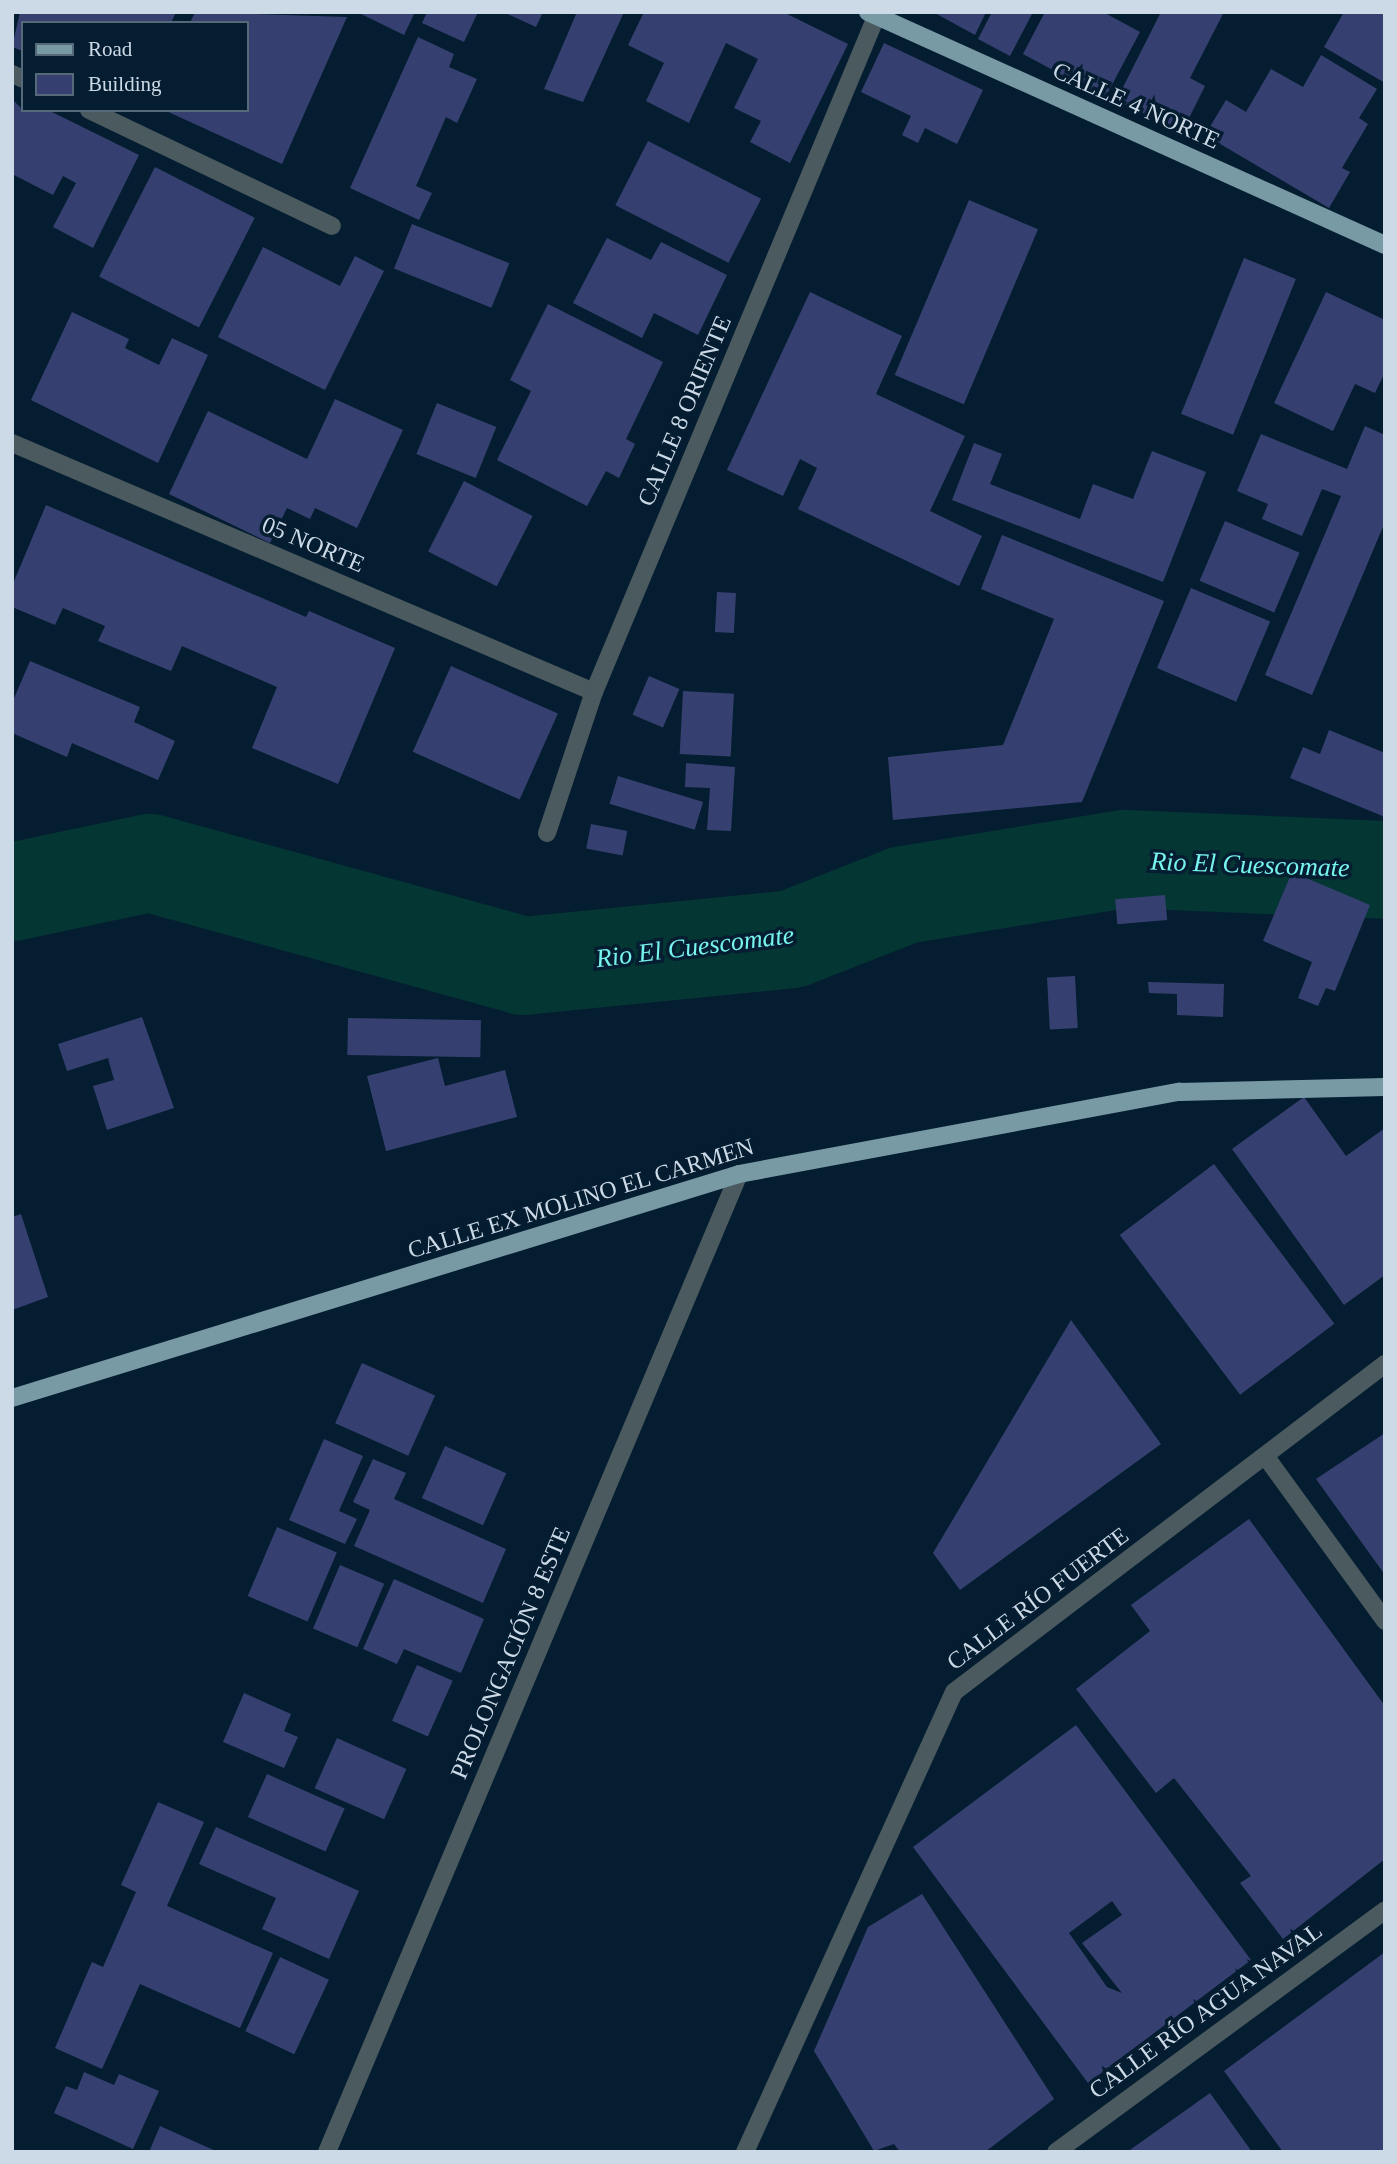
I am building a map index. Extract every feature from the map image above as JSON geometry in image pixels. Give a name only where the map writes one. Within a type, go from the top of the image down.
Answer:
[{"type":"main road","name":"CALLE 4 NORTE","points":[[874,14],[1385,245]]},
{"type":"main road","name":"CALLE EX MOLINO EL CARMEN","points":[[12,1398],[739,1174],[1179,1092],[1385,1087]]},
{"type":"street","name":"CALLE 8 ORIENTE","points":[[547,833],[594,692],[874,14]]},
{"type":"street","points":[[93,112],[332,226]]},
{"type":"street","name":"05 NORTE","points":[[12,443],[594,692]]},
{"type":"street","name":"PROLONGACIÓN 8 ESTE","points":[[327,2152],[739,1174]]},
{"type":"street","name":"CALLE RÍO FUERTE","points":[[745,2152],[954,1692],[1385,1364]]},
{"type":"street","points":[[1266,1457],[1385,1621]]},
{"type":"street","name":"CALLE RÍO AGUA NAVAL","points":[[1056,2152],[1385,1910]]},
{"type":"building","points":[[20,12],[176,12],[172,21],[21,21],[21,50],[12,47]]},
{"type":"building","points":[[195,12],[347,17],[282,164],[168,112],[248,112],[248,21],[191,21]]},
{"type":"building","points":[[357,12],[415,12],[404,35]]},
{"type":"building","points":[[427,12],[478,12],[464,42],[422,23]]},
{"type":"building","points":[[503,12],[543,12],[536,27]]},
{"type":"building","points":[[577,12],[624,12],[583,102],[544,89]]},
{"type":"building","points":[[644,12],[783,12],[848,44],[790,163],[750,142],[761,121],[734,108],[758,59],[726,43],[689,123],[646,101],[664,63],[628,45]]},
{"type":"building","points":[[933,12],[986,12],[975,35]]},
{"type":"building","points":[[992,12],[1033,12],[1010,56],[978,39]]},
{"type":"building","points":[[1045,12],[1103,12],[1140,32],[1105,98],[1023,54]]},
{"type":"building","points":[[1161,12],[1224,12],[1190,78],[1205,86],[1181,134],[1116,101]]},
{"type":"building","points":[[1344,12],[1385,12],[1385,83],[1324,47]]},
{"type":"building","points":[[418,37],[454,54],[449,67],[477,79],[457,123],[446,117],[416,186],[432,193],[419,220],[350,188]]},
{"type":"building","points":[[884,43],[983,90],[957,144],[925,128],[918,143],[902,135],[911,116],[861,92]]},
{"type":"building","points":[[1321,55],[1377,89],[1359,118],[1368,124],[1342,168],[1350,172],[1329,208],[1205,135],[1226,100],[1246,112],[1271,69],[1303,87]]},
{"type":"building","points":[[12,99],[21,108],[21,112],[52,112],[139,155],[93,248],[53,227],[76,183],[63,176],[53,195],[12,174]]},
{"type":"building","points":[[648,141],[761,199],[728,263],[615,205]]},
{"type":"building","points":[[155,167],[255,218],[199,327],[99,277]]},
{"type":"building","points":[[969,200],[1038,229],[964,404],[895,375]]},
{"type":"building","points":[[412,224],[509,263],[491,308],[394,269]]},
{"type":"building","points":[[607,238],[651,260],[661,242],[727,275],[698,335],[654,313],[642,338],[573,303]]},
{"type":"building","points":[[263,247],[340,286],[355,256],[384,271],[325,390],[218,337]]},
{"type":"building","points":[[1244,258],[1296,279],[1233,435],[1181,414]]},
{"type":"building","points":[[810,292],[902,336],[876,394],[965,436],[930,511],[982,536],[959,586],[798,509],[817,468],[800,459],[783,496],[727,470]]},
{"type":"building","points":[[1326,292],[1385,320],[1385,372],[1375,393],[1355,384],[1333,431],[1274,403]]},
{"type":"building","points":[[548,304],[663,362],[626,439],[635,444],[619,478],[606,471],[587,506],[497,460],[531,391],[510,380]]},
{"type":"building","points":[[72,312],[129,339],[125,348],[159,365],[172,338],[208,355],[158,463],[31,400]]},
{"type":"building","points":[[335,399],[403,430],[357,528],[315,508],[310,519],[287,508],[270,543],[169,494],[208,411],[307,459]]},
{"type":"building","points":[[437,403],[496,427],[476,478],[416,454]]},
{"type":"building","points":[[1365,426],[1385,435],[1385,522],[1312,695],[1265,675],[1341,496],[1322,489],[1302,536],[1262,519],[1268,504],[1237,491],[1261,434],[1347,469]]},
{"type":"building","points":[[974,443],[1002,454],[990,484],[1080,519],[1093,484],[1133,499],[1152,451],[1206,472],[1163,582],[952,500]]},
{"type":"building","points":[[464,481],[533,516],[497,586],[428,551]]},
{"type":"building","points":[[46,505],[306,617],[309,611],[395,648],[338,784],[252,748],[277,687],[182,646],[171,671],[98,641],[105,626],[63,608],[55,625],[12,607],[12,586]]},
{"type":"building","points":[[1225,521],[1300,553],[1274,612],[1200,581]]},
{"type":"building","points":[[1002,535],[1164,601],[1082,802],[893,820],[888,757],[1003,745],[1054,619],[981,589]]},
{"type":"building","points":[[1191,588],[1270,622],[1236,702],[1157,668]]},
{"type":"building","points":[[717,592],[736,593],[734,633],[715,632]]},
{"type":"building","points":[[30,661],[140,707],[134,722],[175,741],[158,780],[72,743],[67,757],[12,733],[12,703]]},
{"type":"building","points":[[451,666],[558,714],[520,799],[413,752]]},
{"type":"building","points":[[649,676],[679,689],[663,728],[633,715]]},
{"type":"building","points":[[683,691],[734,694],[731,757],[680,754]]},
{"type":"building","points":[[1329,730],[1385,753],[1385,817],[1290,778],[1303,747],[1320,754]]},
{"type":"building","points":[[686,763],[735,767],[731,831],[707,830],[710,788],[685,787]]},
{"type":"building","points":[[618,776],[703,802],[695,830],[610,804]]},
{"type":"building","points":[[591,824],[627,831],[623,856],[586,849]]},
{"type":"building","points":[[1292,872],[1370,905],[1335,991],[1326,988],[1318,1006],[1298,998],[1312,962],[1263,941]]},
{"type":"building","points":[[1165,895],[1167,920],[1117,924],[1115,899]]},
{"type":"building","points":[[1075,976],[1078,1028],[1050,1029],[1047,977]]},
{"type":"building","points":[[1148,982],[1224,984],[1223,1017],[1177,1015],[1177,994],[1149,993]]},
{"type":"building","points":[[142,1017],[174,1108],[107,1130],[93,1086],[114,1080],[108,1058],[67,1071],[58,1044]]},
{"type":"building","points":[[348,1018],[481,1020],[480,1057],[347,1055]]},
{"type":"building","points":[[438,1058],[445,1086],[505,1070],[517,1117],[386,1151],[367,1076]]},
{"type":"building","points":[[1304,1097],[1346,1156],[1385,1128],[1385,1275],[1344,1305],[1232,1149]]},
{"type":"building","points":[[1214,1164],[1334,1324],[1240,1395],[1120,1235]]},
{"type":"building","points":[[21,1214],[48,1297],[12,1310],[12,1217]]},
{"type":"building","points":[[1071,1320],[1161,1444],[960,1590],[933,1553]]},
{"type":"building","points":[[362,1363],[435,1396],[408,1456],[335,1423]]},
{"type":"building","points":[[1385,1433],[1385,1575],[1316,1479]]},
{"type":"building","points":[[324,1439],[363,1456],[339,1511],[357,1519],[345,1544],[289,1520]]},
{"type":"building","points":[[445,1446],[506,1473],[483,1525],[422,1498]]},
{"type":"building","points":[[373,1459],[406,1473],[394,1499],[506,1549],[483,1603],[354,1546],[370,1510],[353,1502]]},
{"type":"building","points":[[1249,1519],[1385,1706],[1385,1859],[1283,1939],[1240,1883],[1251,1876],[1174,1778],[1156,1793],[1076,1689],[1150,1631],[1131,1605]]},
{"type":"building","points":[[277,1527],[337,1552],[308,1621],[248,1596]]},
{"type":"building","points":[[340,1565],[384,1584],[357,1647],[313,1629]]},
{"type":"building","points":[[394,1579],[484,1619],[461,1673],[404,1649],[397,1664],[363,1649]]},
{"type":"building","points":[[417,1665],[453,1681],[428,1737],[392,1721]]},
{"type":"building","points":[[244,1693],[291,1714],[284,1731],[298,1737],[284,1768],[223,1742]]},
{"type":"building","points":[[1076,1725],[1251,1960],[1088,2083],[913,1847]],"holes":[[[1112,1901],[1122,1915],[1082,1943],[1122,1993],[1107,1987],[1069,1933]]]},
{"type":"building","points":[[337,1738],[406,1769],[384,1819],[315,1788]]},
{"type":"building","points":[[267,1774],[345,1809],[326,1852],[248,1817]]},
{"type":"building","points":[[158,1802],[204,1822],[167,1906],[273,1953],[240,2028],[140,1984],[102,2069],[55,2048],[92,1962],[103,1967],[136,1892],[121,1885]]},
{"type":"building","points":[[216,1827],[359,1891],[329,1959],[262,1929],[276,1898],[199,1864]]},
{"type":"building","points":[[922,1894],[1054,2099],[985,2152],[900,2152],[894,2144],[874,2151],[814,2051],[868,1927]]},
{"type":"building","points":[[1385,1952],[1385,2152],[1283,2152],[1224,2071]]},
{"type":"building","points":[[280,1957],[329,1980],[294,2054],[245,2031]]},
{"type":"building","points":[[84,2072],[114,2085],[119,2074],[159,2091],[133,2149],[54,2113],[66,2086],[77,2090]]},
{"type":"building","points":[[1210,2093],[1252,2152],[1127,2152]]},
{"type":"building","points":[[160,2126],[218,2152],[149,2152]]},
{"type":"waterway","name":"Rio El Cuescomate","points":[[12,892],[150,863],[523,966],[792,939],[904,895],[1125,859],[1385,870]]}]
